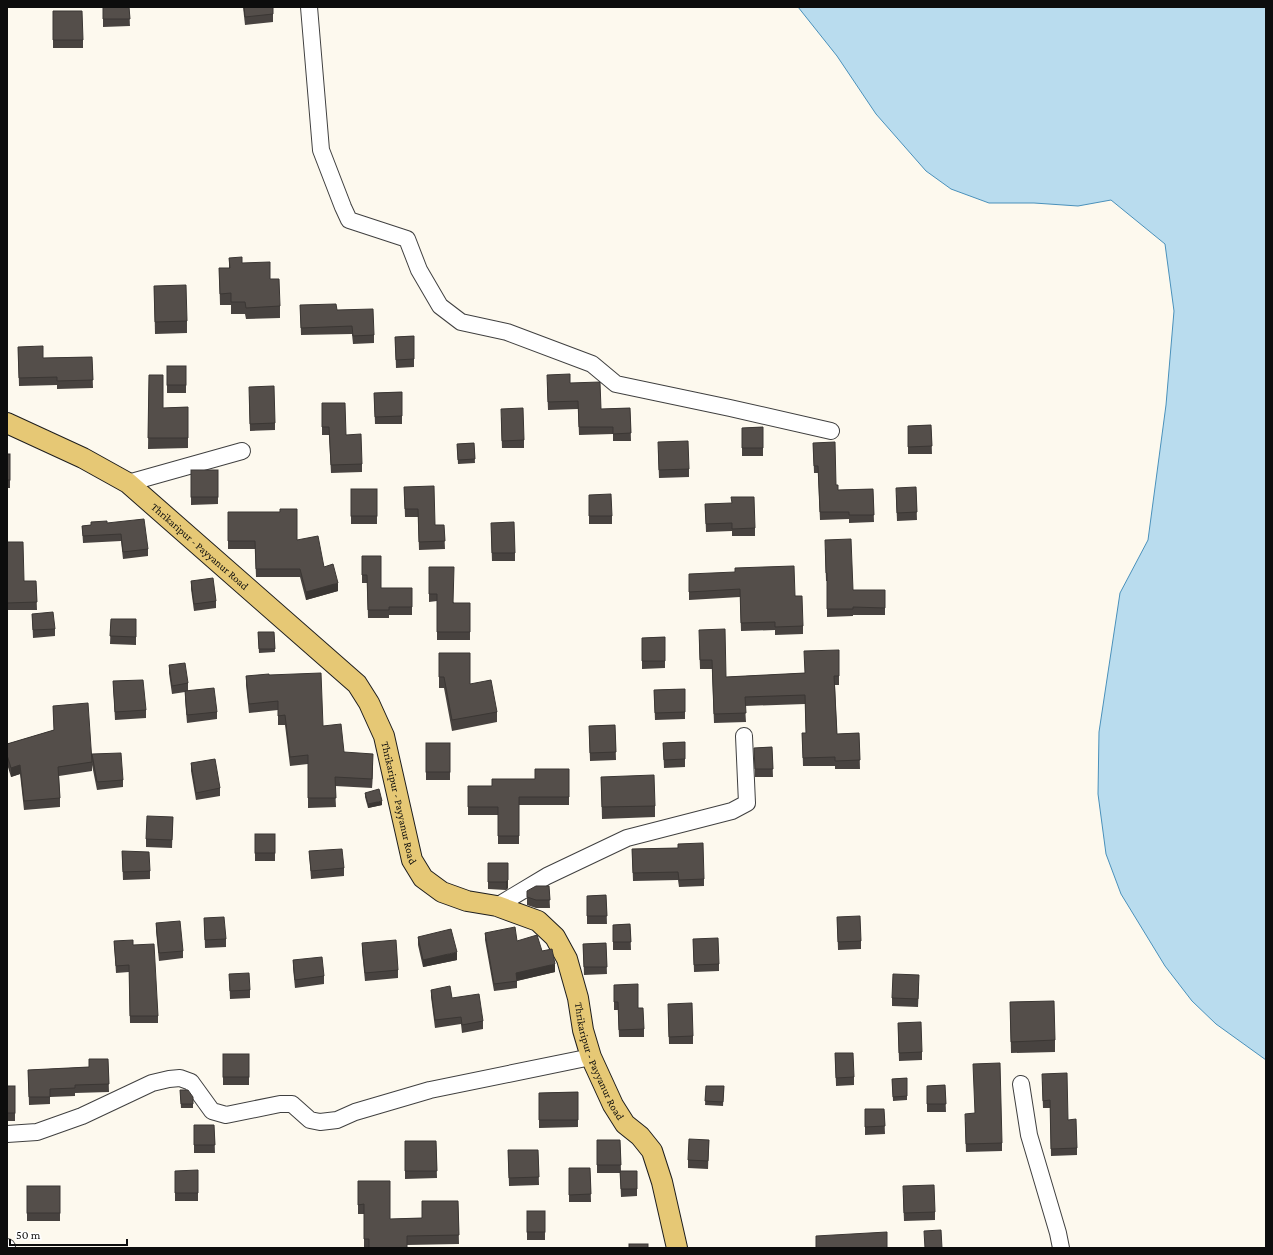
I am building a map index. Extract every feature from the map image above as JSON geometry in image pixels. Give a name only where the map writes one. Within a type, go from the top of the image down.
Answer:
[{"type":"main road","name":"Thrikaripur - Payyanur Road","points":[[7,423],[83,458],[128,483],[357,684],[369,703],[384,736],[412,860],[423,878],[442,892],[467,901],[497,906],[538,921],[554,937],[567,959],[578,998],[583,1030],[591,1057],[613,1105],[625,1124],[640,1136],[652,1152],[662,1182],[677,1248]]},
{"type":"street","points":[[309,7],[321,150],[343,207],[349,220],[407,239],[419,270],[440,306],[461,322],[507,332],[592,364],[616,384],[831,431]]},
{"type":"street","points":[[128,483],[242,451]]},
{"type":"street","points":[[497,906],[547,876],[627,838],[732,811],[747,803],[744,736]]},
{"type":"street","points":[[7,1134],[37,1132],[82,1116],[152,1084],[169,1079],[180,1078],[191,1082],[212,1111],[226,1115],[280,1104],[292,1104],[310,1120],[320,1122],[337,1120],[355,1112],[430,1090],[591,1057]]},
{"type":"street","points":[[1021,1084],[1029,1135],[1058,1232],[1061,1248]]},
{"type":"water","points":[[798,7],[1266,7],[1266,1060],[1216,1024],[1192,1001],[1165,966],[1121,894],[1106,854],[1098,794],[1099,732],[1120,593],[1148,540],[1166,405],[1174,311],[1165,244],[1111,200],[1078,206],[1034,203],[989,203],[951,189],[926,171],[876,114],[837,56]]},
{"type":"building","points":[[103,7],[129,7],[130,19],[103,19]]},
{"type":"building","points":[[244,7],[273,7],[273,14],[245,17]]},
{"type":"building","points":[[53,11],[82,11],[83,40],[53,40]]},
{"type":"building","points":[[242,257],[242,263],[270,262],[270,279],[279,279],[280,306],[246,308],[245,302],[231,302],[231,293],[220,294],[219,268],[230,268],[229,258]]},
{"type":"building","points":[[186,285],[187,321],[155,322],[154,286]]},
{"type":"building","points":[[336,304],[337,310],[373,309],[374,335],[353,336],[352,326],[301,328],[300,305]]},
{"type":"building","points":[[414,336],[414,359],[396,360],[395,337]]},
{"type":"building","points":[[43,346],[43,358],[92,357],[93,380],[57,381],[57,377],[19,378],[18,347]]},
{"type":"building","points":[[167,366],[186,366],[186,385],[167,385]]},
{"type":"building","points":[[570,374],[570,383],[600,382],[601,409],[630,408],[631,433],[613,434],[613,427],[579,427],[578,401],[548,402],[547,375]]},
{"type":"building","points":[[149,375],[163,375],[163,408],[188,407],[188,438],[148,438]]},
{"type":"building","points":[[274,386],[275,423],[250,424],[249,387]]},
{"type":"building","points":[[402,392],[402,416],[375,417],[374,393]]},
{"type":"building","points":[[322,403],[345,403],[346,435],[361,434],[362,464],[331,465],[329,427],[322,427]]},
{"type":"building","points":[[523,408],[524,440],[502,441],[501,409]]},
{"type":"building","points":[[931,425],[932,446],[908,447],[908,426]]},
{"type":"building","points":[[763,427],[763,448],[742,448],[742,428]]},
{"type":"building","points":[[688,441],[689,469],[659,470],[658,442]]},
{"type":"building","points":[[835,442],[836,485],[838,485],[838,490],[873,489],[874,515],[849,515],[849,512],[820,512],[818,466],[814,466],[813,443]]},
{"type":"building","points":[[474,443],[475,459],[458,460],[457,444]]},
{"type":"building","points":[[7,454],[10,454],[10,480],[7,480]]},
{"type":"building","points":[[191,470],[218,470],[218,497],[191,497]]},
{"type":"building","points":[[434,486],[435,525],[444,525],[445,541],[419,542],[418,509],[405,509],[404,487]]},
{"type":"building","points":[[916,487],[917,512],[897,513],[896,488]]},
{"type":"building","points":[[351,489],[377,489],[377,516],[351,516]]},
{"type":"building","points":[[611,494],[612,516],[589,516],[589,495]]},
{"type":"building","points":[[731,497],[754,497],[755,528],[732,529],[732,523],[706,524],[705,504],[732,503]]},
{"type":"building","points":[[280,509],[297,509],[297,540],[318,536],[324,567],[333,564],[338,583],[306,592],[300,569],[256,569],[255,541],[228,541],[228,512],[280,512]]},
{"type":"building","points":[[144,519],[148,549],[123,552],[121,534],[83,536],[82,526],[91,525],[91,522],[107,521],[107,523]]},
{"type":"building","points":[[514,522],[515,553],[492,553],[491,523]]},
{"type":"building","points":[[851,539],[853,590],[885,590],[885,608],[853,607],[853,609],[827,609],[825,540]]},
{"type":"building","points":[[7,542],[23,542],[24,581],[36,581],[37,602],[7,603]]},
{"type":"building","points":[[362,556],[381,556],[381,588],[412,588],[412,607],[389,607],[389,610],[368,610],[367,575],[362,575]]},
{"type":"building","points":[[794,566],[795,596],[802,596],[803,626],[775,627],[775,622],[741,623],[740,589],[689,592],[689,574],[735,572],[735,568]]},
{"type":"building","points":[[429,567],[454,567],[453,603],[470,603],[470,632],[437,632],[437,594],[429,594]]},
{"type":"building","points":[[213,578],[216,601],[194,604],[191,581]]},
{"type":"building","points":[[53,612],[55,629],[33,630],[32,614]]},
{"type":"building","points":[[111,619],[136,619],[136,637],[110,636]]},
{"type":"building","points":[[725,629],[726,677],[805,673],[804,651],[839,650],[839,676],[834,676],[837,734],[859,733],[860,760],[835,761],[835,757],[803,758],[802,733],[806,733],[805,695],[745,697],[746,713],[714,714],[712,660],[700,660],[699,630]]},
{"type":"building","points":[[258,632],[274,632],[275,649],[259,649]]},
{"type":"building","points":[[665,637],[665,661],[642,661],[642,638]]},
{"type":"building","points":[[439,653],[470,653],[470,684],[491,680],[497,712],[452,720],[444,677],[439,677]]},
{"type":"building","points":[[185,663],[188,683],[172,686],[169,665]]},
{"type":"building","points":[[321,673],[323,726],[341,724],[344,752],[373,754],[372,779],[335,777],[336,798],[308,798],[308,755],[290,757],[285,715],[278,716],[278,701],[249,704],[246,676]]},
{"type":"building","points":[[143,680],[146,710],[115,712],[113,681]]},
{"type":"building","points":[[214,688],[217,712],[187,715],[185,691]]},
{"type":"building","points":[[685,689],[685,712],[655,713],[654,690]]},
{"type":"building","points":[[88,703],[92,762],[58,767],[60,798],[24,801],[20,765],[11,768],[7,755],[7,744],[54,730],[53,706]]},
{"type":"building","points":[[615,725],[616,752],[590,753],[589,726]]},
{"type":"building","points":[[685,742],[685,759],[664,760],[663,743]]},
{"type":"building","points":[[426,743],[450,743],[450,772],[426,772]]},
{"type":"building","points":[[772,747],[773,769],[755,769],[754,748]]},
{"type":"building","points":[[121,753],[123,780],[97,782],[92,754]]},
{"type":"building","points":[[215,759],[220,788],[196,793],[191,763]]},
{"type":"building","points":[[535,769],[569,769],[569,797],[519,797],[519,836],[498,836],[498,807],[468,807],[468,786],[492,786],[492,779],[535,779]]},
{"type":"building","points":[[654,775],[655,806],[602,807],[601,777]]},
{"type":"building","points":[[379,789],[382,801],[368,804],[365,793]]},
{"type":"building","points":[[147,816],[173,817],[172,840],[146,839]]},
{"type":"building","points":[[255,834],[275,834],[275,853],[255,853]]},
{"type":"building","points":[[703,843],[704,879],[679,880],[678,872],[633,873],[632,849],[678,848],[678,844]]},
{"type":"building","points":[[342,849],[344,868],[311,871],[309,851]]},
{"type":"building","points":[[122,851],[149,852],[150,871],[123,872]]},
{"type":"building","points":[[488,863],[508,863],[508,880],[506,882],[488,882]]},
{"type":"building","points":[[536,886],[549,886],[550,900],[536,900],[527,897],[527,891]]},
{"type":"building","points":[[606,895],[607,916],[587,916],[587,896]]},
{"type":"building","points":[[860,916],[861,941],[838,942],[837,917]]},
{"type":"building","points":[[224,917],[226,939],[205,940],[204,918]]},
{"type":"building","points":[[180,921],[183,951],[159,953],[156,923]]},
{"type":"building","points":[[630,924],[631,942],[613,942],[613,925]]},
{"type":"building","points":[[515,927],[517,941],[537,935],[542,951],[552,949],[555,964],[516,973],[517,981],[494,984],[485,933]]},
{"type":"building","points":[[451,929],[457,952],[423,960],[418,937]]},
{"type":"building","points":[[718,938],[719,964],[694,965],[693,939]]},
{"type":"building","points":[[133,940],[133,945],[154,944],[158,1016],[130,1016],[129,965],[116,966],[114,941]]},
{"type":"building","points":[[396,940],[398,970],[365,973],[362,943]]},
{"type":"building","points":[[606,943],[607,967],[584,967],[583,944]]},
{"type":"building","points":[[322,957],[324,976],[295,980],[293,960]]},
{"type":"building","points":[[249,973],[250,990],[230,991],[229,974]]},
{"type":"building","points":[[893,974],[919,975],[918,999],[892,998]]},
{"type":"building","points":[[638,984],[638,1008],[643,1008],[644,1029],[619,1030],[618,1002],[614,1002],[614,985]]},
{"type":"building","points":[[450,986],[452,998],[479,994],[483,1021],[462,1025],[461,1017],[435,1020],[431,990]]},
{"type":"building","points":[[1054,1001],[1055,1040],[1011,1042],[1010,1002]]},
{"type":"building","points":[[692,1003],[693,1036],[669,1037],[668,1004]]},
{"type":"building","points":[[921,1022],[922,1052],[899,1053],[898,1023]]},
{"type":"building","points":[[835,1053],[853,1053],[854,1077],[836,1078]]},
{"type":"building","points":[[223,1054],[249,1054],[249,1077],[223,1077]]},
{"type":"building","points":[[89,1059],[108,1059],[109,1084],[75,1085],[75,1088],[50,1089],[50,1097],[29,1097],[28,1070],[89,1067]]},
{"type":"building","points":[[1000,1063],[1002,1143],[966,1144],[965,1114],[975,1113],[973,1064]]},
{"type":"building","points":[[1067,1073],[1068,1120],[1076,1119],[1077,1148],[1051,1149],[1050,1100],[1043,1101],[1042,1074]]},
{"type":"building","points":[[907,1078],[907,1096],[893,1097],[892,1079]]},
{"type":"building","points":[[945,1085],[946,1104],[927,1104],[927,1086]]},
{"type":"building","points":[[7,1086],[15,1086],[15,1113],[7,1113]]},
{"type":"building","points":[[706,1086],[724,1086],[723,1102],[705,1101]]},
{"type":"building","points":[[180,1090],[188,1090],[193,1097],[193,1104],[181,1104]]},
{"type":"building","points":[[578,1092],[578,1120],[539,1120],[539,1093]]},
{"type":"building","points":[[865,1109],[884,1109],[885,1126],[865,1127]]},
{"type":"building","points":[[194,1125],[214,1125],[215,1145],[194,1145]]},
{"type":"building","points":[[689,1139],[709,1140],[708,1161],[688,1160]]},
{"type":"building","points":[[597,1140],[620,1140],[621,1165],[597,1165]]},
{"type":"building","points":[[405,1141],[436,1141],[437,1171],[405,1171]]},
{"type":"building","points":[[508,1150],[538,1150],[539,1177],[509,1178]]},
{"type":"building","points":[[569,1168],[590,1168],[591,1194],[569,1195]]},
{"type":"building","points":[[198,1170],[198,1193],[175,1193],[175,1171]]},
{"type":"building","points":[[620,1171],[637,1171],[637,1189],[621,1189]]},
{"type":"building","points":[[358,1181],[390,1181],[390,1219],[422,1218],[422,1201],[458,1201],[459,1235],[407,1236],[407,1248],[369,1248],[369,1239],[364,1239],[364,1204],[358,1205]]},
{"type":"building","points":[[934,1185],[935,1212],[904,1213],[903,1186]]},
{"type":"building","points":[[27,1186],[60,1186],[60,1213],[27,1213]]},
{"type":"building","points":[[527,1211],[545,1211],[545,1232],[527,1232]]},
{"type":"building","points":[[941,1230],[942,1248],[925,1248],[924,1231]]},
{"type":"building","points":[[887,1232],[887,1248],[816,1248],[816,1236]]},
{"type":"building","points":[[629,1244],[648,1244],[648,1248],[629,1248]]}]
